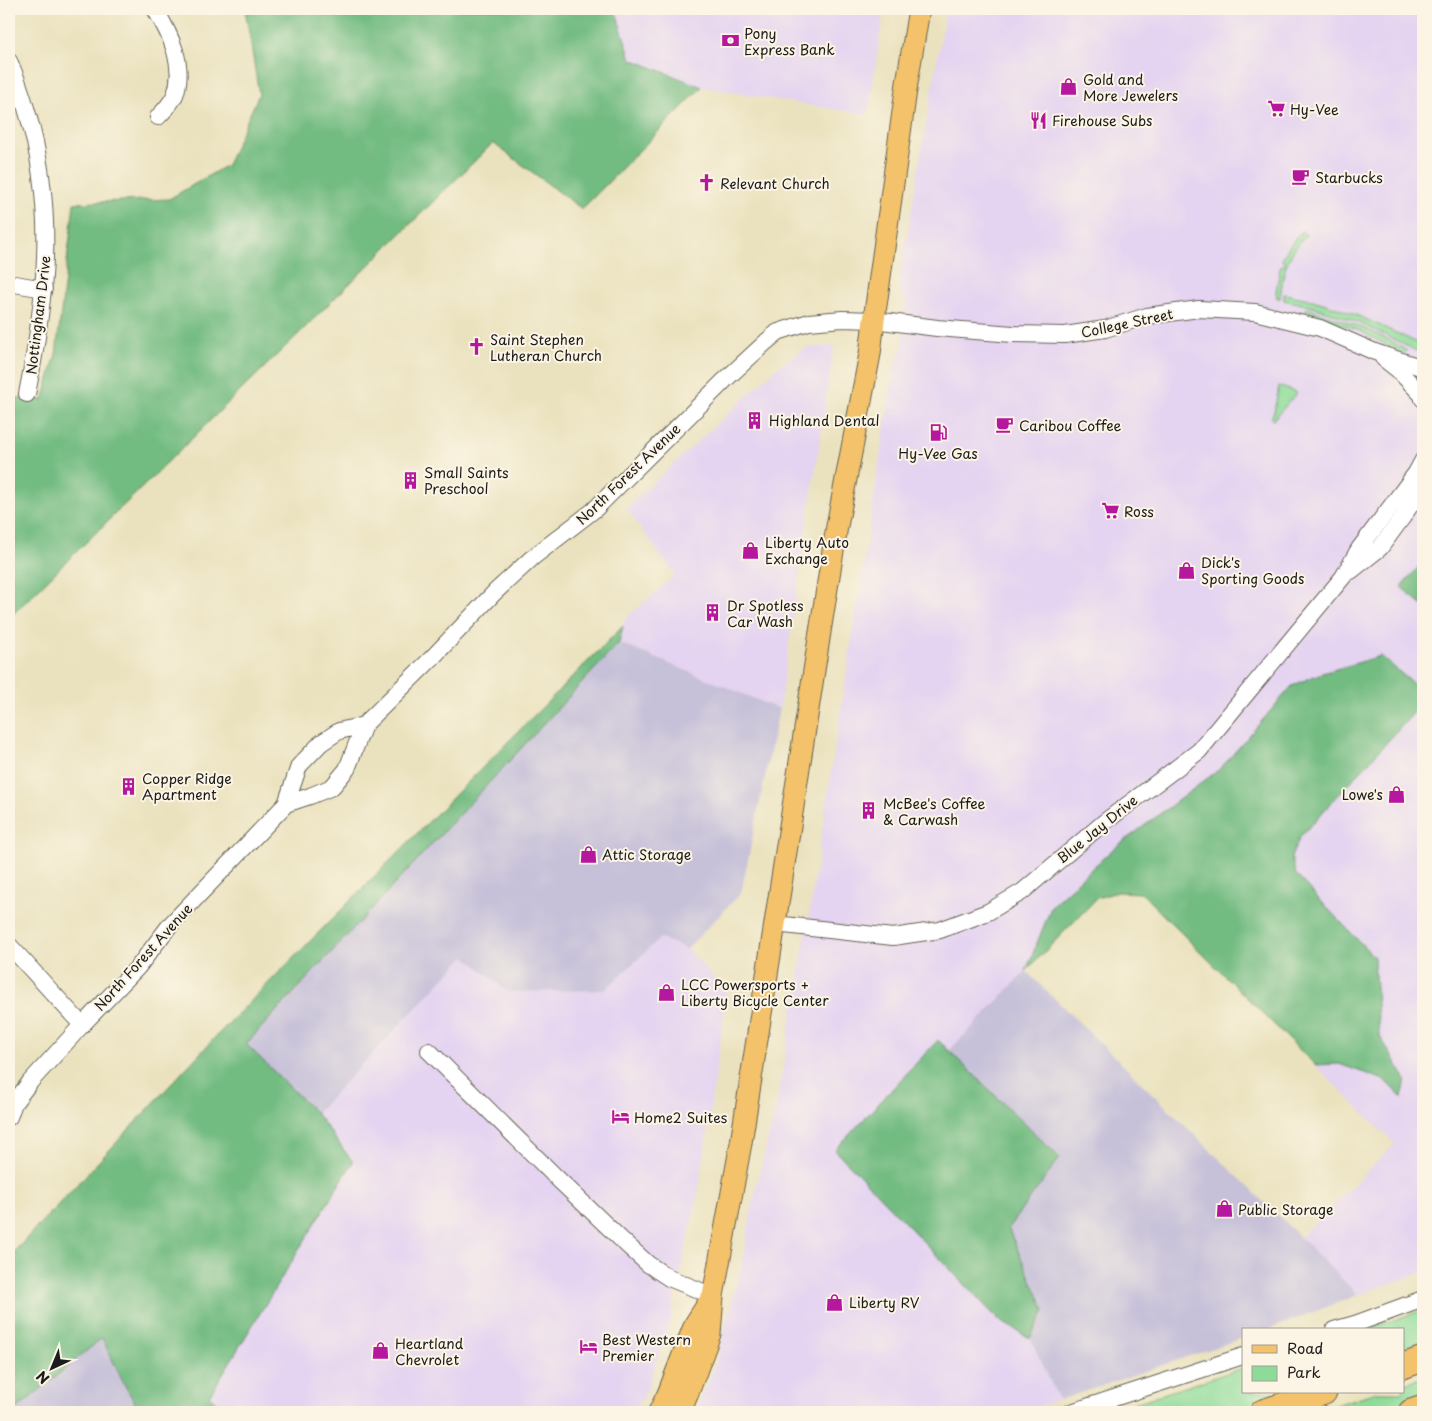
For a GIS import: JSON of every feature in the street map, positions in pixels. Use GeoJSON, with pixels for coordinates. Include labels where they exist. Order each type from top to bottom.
{"type":"FeatureCollection","features":[{"type":"Feature","properties":{"kind":"highway"},"geometry":{"type":"LineString","coordinates":[[1404,1366],[1423,1359]]}},
{"type":"Feature","properties":{"kind":"highway"},"geometry":{"type":"LineString","coordinates":[[1263,1412],[1318,1394]]}},
{"type":"Feature","properties":{"kind":"highway"},"geometry":{"type":"LineString","coordinates":[[1411,1412],[1423,1408]]}},
{"type":"Feature","properties":{"kind":"main road"},"geometry":{"type":"LineString","coordinates":[[680,1412],[710,1334],[713,1296],[741,1143],[837,526],[870,354],[919,9]]}},
{"type":"Feature","properties":{"kind":"main road"},"geometry":{"type":"LineString","coordinates":[[659,1412],[668,1394],[695,1324],[713,1296]]}},
{"type":"Feature","properties":{"kind":"street"},"geometry":{"type":"LineString","coordinates":[[155,9],[170,36],[178,64],[178,80],[174,96],[158,117]]}},
{"type":"Feature","properties":{"kind":"street","name":"Nottingham Drive"},"geometry":{"type":"LineString","coordinates":[[9,61],[33,131],[44,194],[46,225],[44,289],[38,343],[28,394]]}},
{"type":"Feature","properties":{"kind":"street"},"geometry":{"type":"LineString","coordinates":[[9,283],[44,289]]}},
{"type":"Feature","properties":{"kind":"street","name":"College Street"},"geometry":{"type":"LineString","coordinates":[[874,320],[980,332],[1065,335],[1104,329],[1147,316],[1199,310],[1255,312],[1320,328],[1375,352],[1423,368]]}},
{"type":"Feature","properties":{"kind":"street","name":"North Forest Avenue"},"geometry":{"type":"LineString","coordinates":[[286,804],[332,787],[348,769],[364,724],[432,658],[494,592],[532,558],[594,510],[725,380],[778,332],[808,322],[842,319],[874,320]]}},
{"type":"Feature","properties":{"kind":"street","name":"College Street"},"geometry":{"type":"LineString","coordinates":[[1375,352],[1398,370],[1422,395],[1423,399]]}},
{"type":"Feature","properties":{"kind":"street","name":"Blue Jay Drive"},"geometry":{"type":"LineString","coordinates":[[776,924],[893,937],[918,935],[940,930],[988,912],[1022,892],[1102,824],[1199,751],[1343,577],[1359,549],[1416,473],[1423,460]]}},
{"type":"Feature","properties":{"kind":"street","name":"Blue Jay Drive"},"geometry":{"type":"LineString","coordinates":[[1343,577],[1380,548],[1423,486]]}},
{"type":"Feature","properties":{"kind":"street","name":"North Forest Avenue"},"geometry":{"type":"LineString","coordinates":[[9,1117],[14,1103],[19,1096],[82,1025],[138,967],[170,925],[286,804],[299,766],[321,743],[339,731],[364,724]]}},
{"type":"Feature","properties":{"kind":"street"},"geometry":{"type":"LineString","coordinates":[[9,945],[82,1025]]}},
{"type":"Feature","properties":{"kind":"street"},"geometry":{"type":"LineString","coordinates":[[429,1051],[558,1179],[648,1264],[669,1278],[713,1296]]}},
{"type":"Feature","properties":{"kind":"street"},"geometry":{"type":"LineString","coordinates":[[1341,1328],[1423,1299]]}},
{"type":"Feature","properties":{"kind":"street"},"geometry":{"type":"LineString","coordinates":[[1072,1412],[1242,1356]]}},
{"type":"Feature","properties":{"kind":"shaded area"},"geometry":{"type":"Polygon","coordinates":[[[615,9],[884,9],[868,115],[702,87],[631,59],[615,9]]]}},
{"type":"Feature","properties":{"kind":"shaded area"},"geometry":{"type":"Polygon","coordinates":[[[946,9],[1423,9],[1423,692],[1381,656],[1292,686],[1221,768],[1112,850],[1052,905],[1026,971],[949,1051],[937,1041],[835,1150],[1000,1321],[1030,1338],[1059,1400],[1020,1412],[695,1412],[715,1365],[742,1264],[755,1191],[776,1107],[810,909],[894,367],[902,349],[905,299],[899,291],[900,276],[946,9]]]}},
{"type":"Feature","properties":{"kind":"shaded area"},"geometry":{"type":"Polygon","coordinates":[[[834,346],[779,709],[619,643],[624,620],[675,575],[626,508],[777,368],[805,348],[834,346]]]}},
{"type":"Feature","properties":{"kind":"shaded area"},"geometry":{"type":"Polygon","coordinates":[[[619,643],[779,709],[741,893],[687,949],[660,938],[605,990],[508,992],[465,956],[316,1113],[246,1044],[619,643]]]}},
{"type":"Feature","properties":{"kind":"shaded area"},"geometry":{"type":"Polygon","coordinates":[[[1423,703],[1423,1272],[1358,1295],[1300,1237],[1395,1144],[1315,1065],[1339,1064],[1384,1080],[1401,1097],[1406,1080],[1379,1035],[1374,957],[1296,875],[1291,857],[1300,837],[1423,703]]]}},
{"type":"Feature","properties":{"kind":"shaded area"},"geometry":{"type":"Polygon","coordinates":[[[660,938],[687,949],[727,992],[699,1189],[668,1330],[645,1394],[633,1412],[228,1412],[209,1396],[353,1163],[316,1113],[465,956],[508,992],[605,990],[660,938]]]}},
{"type":"Feature","properties":{"kind":"shaded area"},"geometry":{"type":"Polygon","coordinates":[[[1026,971],[1358,1295],[1272,1328],[1242,1328],[1242,1338],[1059,1400],[1030,1338],[1045,1311],[1008,1228],[1060,1158],[949,1051],[1026,971]]]}},
{"type":"Feature","properties":{"kind":"shaded area"},"geometry":{"type":"Polygon","coordinates":[[[102,1338],[140,1412],[13,1412],[102,1338]]]}},
{"type":"Feature","properties":{"kind":"green space"},"geometry":{"type":"Polygon","coordinates":[[[245,9],[615,9],[631,59],[702,87],[582,209],[493,143],[9,618],[9,397],[43,400],[56,354],[74,203],[169,199],[227,165],[259,94],[245,9]]]}},
{"type":"Feature","properties":{"kind":"green space"},"geometry":{"type":"Polygon","coordinates":[[[1302,231],[1306,235],[1290,257],[1283,279],[1280,298],[1277,298],[1276,291],[1280,268],[1285,263],[1282,261],[1293,241],[1302,231]]]}},
{"type":"Feature","properties":{"kind":"green space"},"geometry":{"type":"Polygon","coordinates":[[[1284,294],[1302,297],[1337,308],[1420,344],[1423,338],[1423,354],[1349,319],[1317,308],[1284,300],[1284,294]]]}},
{"type":"Feature","properties":{"kind":"green space"},"geometry":{"type":"Polygon","coordinates":[[[1306,309],[1372,332],[1407,351],[1405,353],[1400,352],[1360,331],[1308,313],[1305,311],[1306,309]]]}},
{"type":"Feature","properties":{"kind":"green space"},"geometry":{"type":"Polygon","coordinates":[[[1279,386],[1297,393],[1273,420],[1271,418],[1279,386]]]}},
{"type":"Feature","properties":{"kind":"green space"},"geometry":{"type":"Polygon","coordinates":[[[1423,562],[1423,606],[1401,587],[1423,562]]]}},
{"type":"Feature","properties":{"kind":"green space"},"geometry":{"type":"Polygon","coordinates":[[[623,626],[619,643],[246,1044],[316,1113],[353,1162],[209,1396],[228,1412],[140,1412],[102,1338],[13,1412],[9,1412],[9,1257],[222,1030],[623,626]]]}},
{"type":"Feature","properties":{"kind":"green space"},"geometry":{"type":"Polygon","coordinates":[[[1381,656],[1423,692],[1423,703],[1300,837],[1291,857],[1296,875],[1374,957],[1379,1035],[1406,1080],[1402,1098],[1384,1080],[1339,1064],[1315,1065],[1141,893],[1117,892],[1097,898],[1026,971],[1052,905],[1112,850],[1221,768],[1292,686],[1319,674],[1381,656]]]}},
{"type":"Feature","properties":{"kind":"green space"},"geometry":{"type":"Polygon","coordinates":[[[938,1040],[1060,1158],[1008,1228],[1045,1311],[1030,1338],[1000,1321],[835,1150],[938,1040]]]}},
{"type":"Feature","properties":{"kind":"green space"},"geometry":{"type":"Polygon","coordinates":[[[1423,1310],[1423,1349],[1404,1355],[1404,1328],[1369,1328],[1423,1310]]]}},
{"type":"Feature","properties":{"kind":"green space"},"geometry":{"type":"Polygon","coordinates":[[[1242,1368],[1242,1394],[1284,1394],[1229,1412],[1107,1412],[1242,1368]]]}},
{"type":"Feature","properties":{"kind":"green space"},"geometry":{"type":"Polygon","coordinates":[[[1423,1377],[1423,1397],[1376,1412],[1314,1412],[1370,1394],[1404,1394],[1404,1384],[1423,1377]]]}},
{"type":"Feature","properties":{"kind":"place","name":"Pony Express Bank"},"geometry":{"type":"Point","coordinates":[730,41]}},
{"type":"Feature","properties":{"kind":"place","name":"Gold and More Jewelers"},"geometry":{"type":"Point","coordinates":[1069,87]}},
{"type":"Feature","properties":{"kind":"place","name":"Hy-Vee"},"geometry":{"type":"Point","coordinates":[1276,109]}},
{"type":"Feature","properties":{"kind":"place","name":"Firehouse Subs"},"geometry":{"type":"Point","coordinates":[1038,120]}},
{"type":"Feature","properties":{"kind":"place","name":"Starbucks"},"geometry":{"type":"Point","coordinates":[1301,177]}},
{"type":"Feature","properties":{"kind":"place","name":"Relevant Church"},"geometry":{"type":"Point","coordinates":[706,183]}},
{"type":"Feature","properties":{"kind":"place","name":"Saint Stephen Lutheran Church"},"geometry":{"type":"Point","coordinates":[476,347]}},
{"type":"Feature","properties":{"kind":"place","name":"Highland Dental"},"geometry":{"type":"Point","coordinates":[755,420]}},
{"type":"Feature","properties":{"kind":"place","name":"Caribou Coffee"},"geometry":{"type":"Point","coordinates":[1005,425]}},
{"type":"Feature","properties":{"kind":"place","name":"Hy-Vee Gas"},"geometry":{"type":"Point","coordinates":[938,433]}},
{"type":"Feature","properties":{"kind":"place","name":"Small Saints Preschool"},"geometry":{"type":"Point","coordinates":[410,480]}},
{"type":"Feature","properties":{"kind":"place","name":"Ross"},"geometry":{"type":"Point","coordinates":[1110,511]}},
{"type":"Feature","properties":{"kind":"place","name":"Liberty Auto Exchange"},"geometry":{"type":"Point","coordinates":[751,550]}},
{"type":"Feature","properties":{"kind":"place","name":"Dick's Sporting Goods"},"geometry":{"type":"Point","coordinates":[1187,570]}},
{"type":"Feature","properties":{"kind":"place","name":"Dr Spotless Car Wash"},"geometry":{"type":"Point","coordinates":[713,613]}},
{"type":"Feature","properties":{"kind":"place","name":"Copper Ridge Apartment"},"geometry":{"type":"Point","coordinates":[128,786]}},
{"type":"Feature","properties":{"kind":"place","name":"Lowe's"},"geometry":{"type":"Point","coordinates":[1397,794]}},
{"type":"Feature","properties":{"kind":"place","name":"McBee's Coffee & Carwash"},"geometry":{"type":"Point","coordinates":[869,811]}},
{"type":"Feature","properties":{"kind":"place","name":"Attic Storage"},"geometry":{"type":"Point","coordinates":[588,854]}},
{"type":"Feature","properties":{"kind":"place","name":"LCC Powersports + Liberty Bicycle Center"},"geometry":{"type":"Point","coordinates":[667,992]}},
{"type":"Feature","properties":{"kind":"place","name":"Home2 Suites"},"geometry":{"type":"Point","coordinates":[620,1117]}},
{"type":"Feature","properties":{"kind":"place","name":"Public Storage"},"geometry":{"type":"Point","coordinates":[1224,1209]}},
{"type":"Feature","properties":{"kind":"place","name":"Liberty RV"},"geometry":{"type":"Point","coordinates":[835,1302]}},
{"type":"Feature","properties":{"kind":"place","name":"Best Western Premier"},"geometry":{"type":"Point","coordinates":[588,1347]}},
{"type":"Feature","properties":{"kind":"place","name":"Heartland Chevrolet"},"geometry":{"type":"Point","coordinates":[381,1351]}}]}
